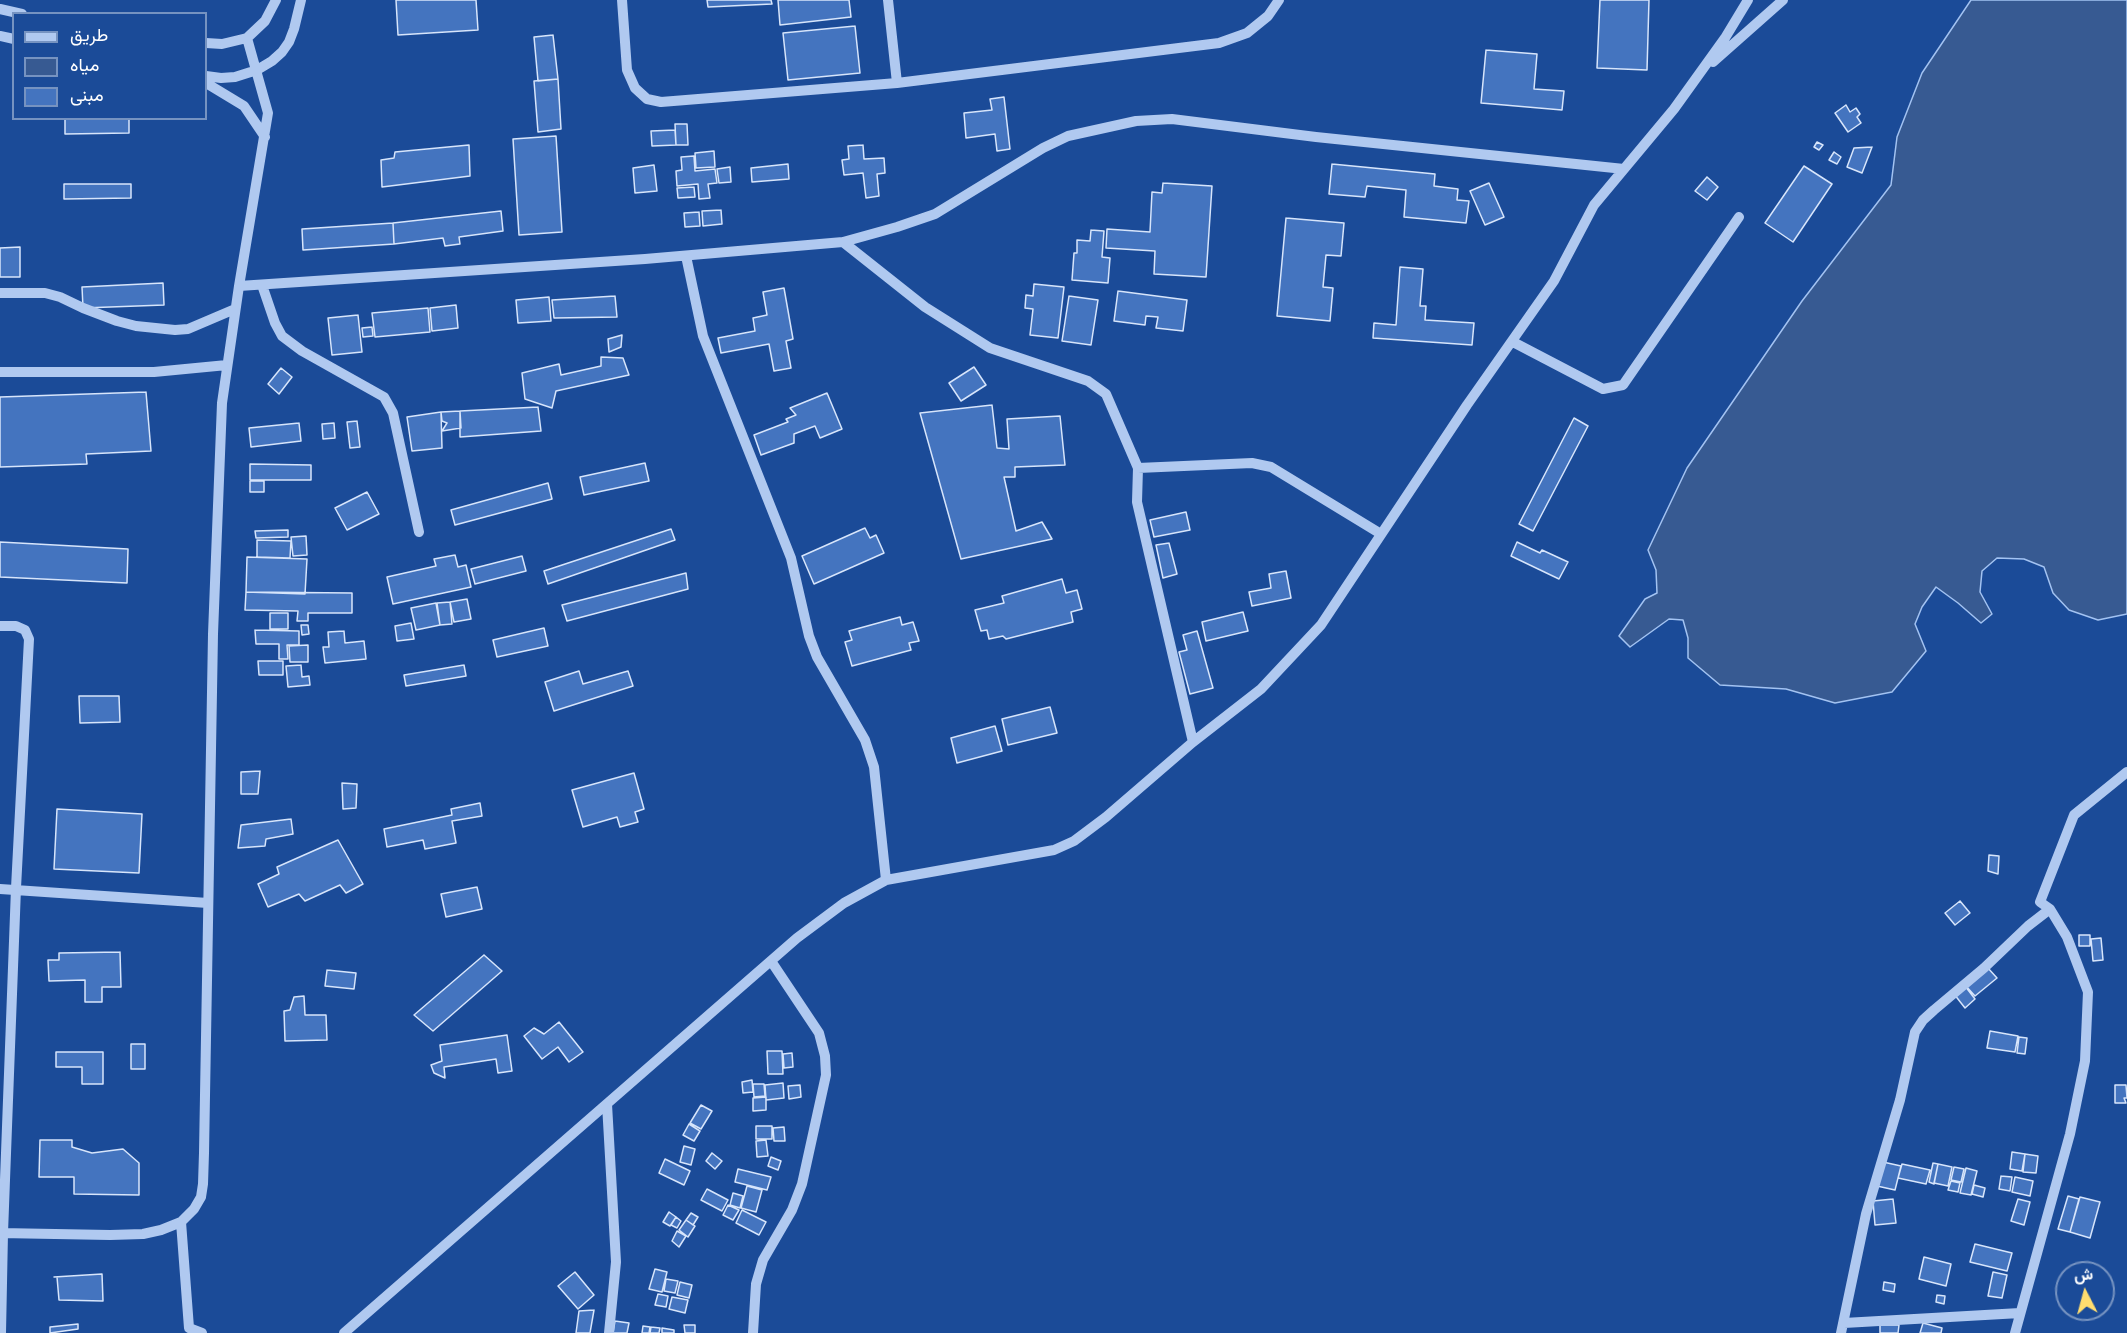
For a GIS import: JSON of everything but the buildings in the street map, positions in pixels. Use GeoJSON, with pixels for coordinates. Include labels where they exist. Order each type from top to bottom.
{"type":"FeatureCollection","features":[{"type":"Feature","properties":{"kind":"street"},"geometry":{"type":"LineString","coordinates":[[207,43],[222,44],[247,38],[266,21],[276,0]]}},
{"type":"Feature","properties":{"kind":"street"},"geometry":{"type":"LineString","coordinates":[[207,76],[235,77],[257,70],[282,52],[294,29],[301,0]]}},
{"type":"Feature","properties":{"kind":"street"},"geometry":{"type":"LineString","coordinates":[[622,0],[627,69],[635,88],[647,99],[661,102],[897,83],[1219,43],[1247,33],[1268,16],[1279,0]]}},
{"type":"Feature","properties":{"kind":"street"},"geometry":{"type":"LineString","coordinates":[[888,0],[897,83]]}},
{"type":"Feature","properties":{"kind":"street"},"geometry":{"type":"LineString","coordinates":[[344,1333],[771,961],[844,903],[886,880],[1054,850],[1074,841],[1261,689],[1321,625],[1467,405],[1554,280],[1594,205],[1674,109],[1725,38],[1748,0]]}},
{"type":"Feature","properties":{"kind":"street"},"geometry":{"type":"LineString","coordinates":[[1697,77],[1783,0]]}},
{"type":"Feature","properties":{"kind":"street"},"geometry":{"type":"LineString","coordinates":[[1,1233],[143,1234],[181,1222],[194,1209],[201,1197],[213,633],[222,404],[226,365],[268,113],[247,38]]}},
{"type":"Feature","properties":{"kind":"street"},"geometry":{"type":"LineString","coordinates":[[207,84],[244,106],[265,137]]}},
{"type":"Feature","properties":{"kind":"street"},"geometry":{"type":"LineString","coordinates":[[239,286],[686,256],[843,242],[935,214],[1042,148],[1068,136],[1136,121],[1172,119],[1316,137],[1624,169]]}},
{"type":"Feature","properties":{"kind":"street"},"geometry":{"type":"LineString","coordinates":[[1513,342],[1603,389],[1623,385],[1739,217]]}},
{"type":"Feature","properties":{"kind":"street"},"geometry":{"type":"LineString","coordinates":[[843,242],[925,307],[990,348],[1088,381],[1106,394],[1138,468],[1137,502],[1193,742]]}},
{"type":"Feature","properties":{"kind":"street"},"geometry":{"type":"LineString","coordinates":[[686,256],[703,336],[791,558],[817,657],[865,740],[874,767],[886,880]]}},
{"type":"Feature","properties":{"kind":"street"},"geometry":{"type":"LineString","coordinates":[[262,285],[282,336],[302,351],[384,397],[393,412],[419,532]]}},
{"type":"Feature","properties":{"kind":"street"},"geometry":{"type":"LineString","coordinates":[[0,293],[45,293],[117,321],[175,330],[188,329],[235,309]]}},
{"type":"Feature","properties":{"kind":"street"},"geometry":{"type":"LineString","coordinates":[[0,372],[154,372],[226,365]]}},
{"type":"Feature","properties":{"kind":"street"},"geometry":{"type":"LineString","coordinates":[[1138,468],[1252,463],[1271,467],[1381,534]]}},
{"type":"Feature","properties":{"kind":"street"},"geometry":{"type":"LineString","coordinates":[[0,626],[16,626],[25,630],[29,639],[1,1233],[1,1333]]}},
{"type":"Feature","properties":{"kind":"street"},"geometry":{"type":"LineString","coordinates":[[2014,1333],[2070,1134],[2086,1050],[2088,992],[2067,937],[2050,909],[2040,902],[2074,815],[2127,772]]}},
{"type":"Feature","properties":{"kind":"street"},"geometry":{"type":"LineString","coordinates":[[0,889],[16,888],[208,903]]}},
{"type":"Feature","properties":{"kind":"street"},"geometry":{"type":"LineString","coordinates":[[2020,1313],[1842,1328],[1866,1214],[1900,1100],[1915,1032],[1923,1020],[2050,909]]}},
{"type":"Feature","properties":{"kind":"street"},"geometry":{"type":"LineString","coordinates":[[753,1333],[756,1284],[763,1260],[792,1210],[802,1184],[826,1075],[825,1056],[819,1033],[771,961]]}},
{"type":"Feature","properties":{"kind":"street"},"geometry":{"type":"LineString","coordinates":[[607,1104],[616,1262],[609,1333]]}},
{"type":"Feature","properties":{"kind":"street"},"geometry":{"type":"LineString","coordinates":[[181,1222],[189,1330],[202,1333]]}},
{"type":"Feature","properties":{"kind":"water"},"geometry":{"type":"Polygon","coordinates":[[[1971,0],[2127,0],[2127,614],[2098,620],[2069,610],[2053,593],[2044,567],[2024,559],[1997,558],[1982,571],[1980,592],[1992,614],[1981,623],[1936,587],[1922,607],[1915,624],[1926,651],[1892,692],[1835,703],[1786,689],[1720,685],[1688,658],[1688,638],[1683,620],[1669,619],[1630,647],[1619,636],[1645,599],[1657,593],[1656,570],[1648,550],[1687,468],[1802,301],[1891,185],[1897,137],[1922,73],[1971,0]]]}}]}
